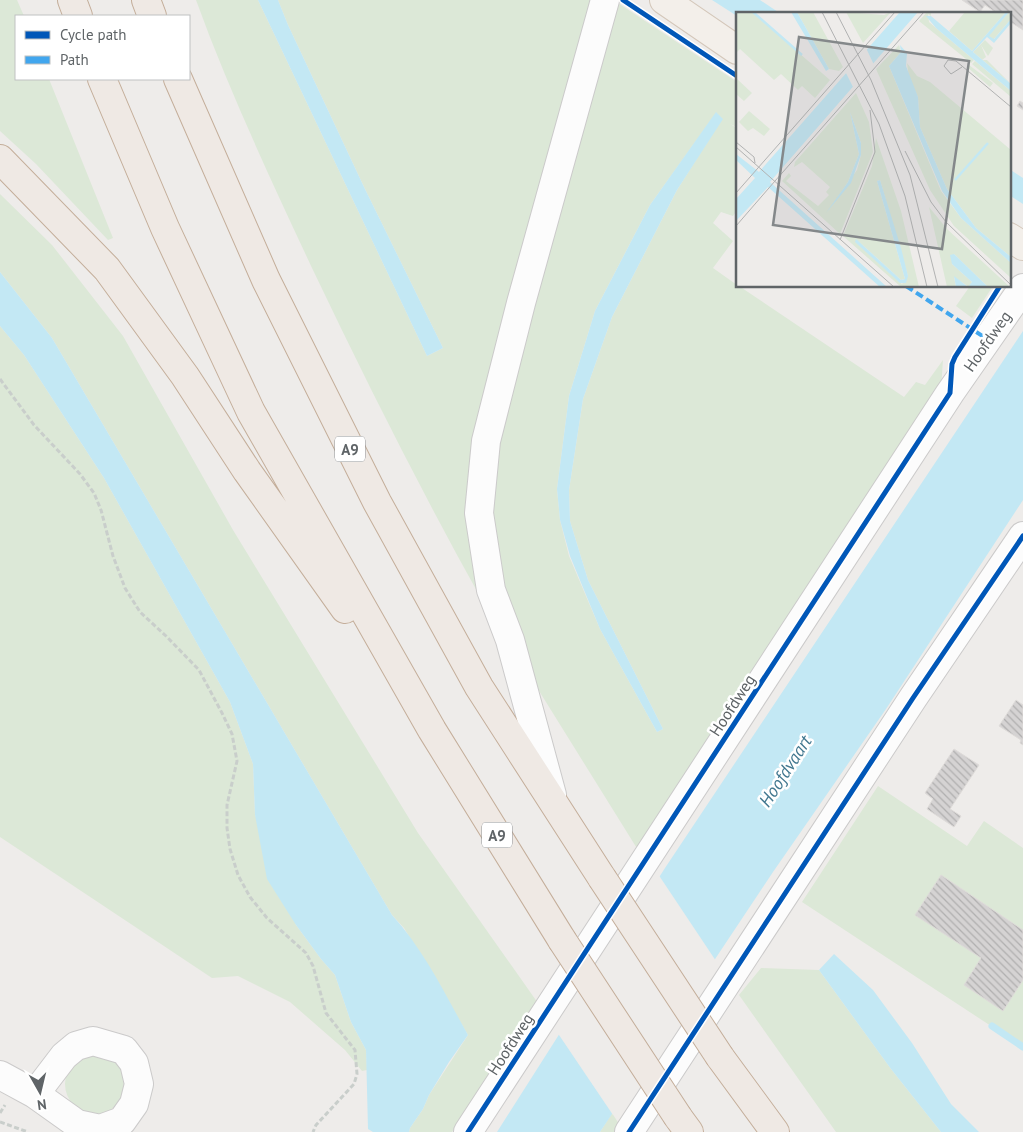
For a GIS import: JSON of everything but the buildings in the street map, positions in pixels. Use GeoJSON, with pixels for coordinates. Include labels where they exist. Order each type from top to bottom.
{"type":"FeatureCollection","features":[{"type":"Feature","properties":{"kind":"highway"},"geometry":{"type":"LineString","coordinates":[[72,0],[78,15]]}},
{"type":"Feature","properties":{"kind":"highway"},"geometry":{"type":"LineString","coordinates":[[146,0],[152,15]]}},
{"type":"Feature","properties":{"kind":"highway","name":"A9"},"geometry":{"type":"LineString","coordinates":[[102,80],[165,228],[251,412],[432,730],[562,940],[684,1124]]}},
{"type":"Feature","properties":{"kind":"highway","name":"A9"},"geometry":{"type":"LineString","coordinates":[[178,80],[266,280],[377,502],[479,687],[720,1057],[775,1132]]}},
{"type":"Feature","properties":{"kind":"highway","name":"A9"},"geometry":{"type":"LineString","coordinates":[[0,160],[107,269],[185,376],[247,471],[432,730]]}},
{"type":"Feature","properties":{"kind":"main road"},"geometry":{"type":"LineString","coordinates":[[664,0],[736,49]]}},
{"type":"Feature","properties":{"kind":"main road"},"geometry":{"type":"LineString","coordinates":[[1010,238],[1023,246]]}},
{"type":"Feature","properties":{"kind":"street"},"geometry":{"type":"LineString","coordinates":[[554,804],[510,640],[491,590],[479,513],[488,431],[521,303],[605,0]]}},
{"type":"Feature","properties":{"kind":"street","name":"Hoofdweg"},"geometry":{"type":"LineString","coordinates":[[468,1132],[950,393],[1023,288]]}},
{"type":"Feature","properties":{"kind":"street"},"geometry":{"type":"LineString","coordinates":[[629,1132],[913,698],[1023,536]]}},
{"type":"Feature","properties":{"kind":"street"},"geometry":{"type":"LineString","coordinates":[[0,1075],[35,1094]]}},
{"type":"Feature","properties":{"kind":"path"},"geometry":{"type":"LineString","coordinates":[[0,379],[34,425],[80,474],[94,493],[125,588],[140,612],[199,670],[232,734],[237,761],[227,806],[227,828],[230,849],[238,875],[250,897],[267,918],[306,953],[313,966],[326,1013],[355,1050],[357,1074],[354,1084],[316,1125],[313,1132]]}},
{"type":"Feature","properties":{"kind":"path"},"geometry":{"type":"LineString","coordinates":[[0,1122],[28,1132]]}},
{"type":"Feature","properties":{"kind":"green space"},"geometry":{"type":"Polygon","coordinates":[[[0,0],[17,0],[24,15],[15,15],[15,80],[49,80],[113,238],[108,240],[36,164],[0,131],[0,0]]]}},
{"type":"Feature","properties":{"kind":"green space"},"geometry":{"type":"Polygon","coordinates":[[[196,0],[258,0],[427,356],[443,348],[364,187],[278,0],[599,0],[510,319],[483,602],[438,520],[312,268],[236,102],[196,0]]]}},
{"type":"Feature","properties":{"kind":"green space"},"geometry":{"type":"Polygon","coordinates":[[[615,1],[736,81],[736,127],[730,124],[736,127],[736,212],[733,216],[721,212],[713,223],[733,241],[713,268],[736,284],[736,288],[742,288],[904,397],[916,382],[925,385],[943,360],[941,389],[638,850],[536,686],[499,596],[489,516],[491,455],[615,1]],[[716,113],[650,205],[595,311],[569,396],[557,489],[560,520],[569,556],[600,629],[657,732],[663,729],[588,580],[570,521],[569,490],[583,399],[612,317],[677,190],[722,119],[716,113]]]}},
{"type":"Feature","properties":{"kind":"green space"},"geometry":{"type":"Polygon","coordinates":[[[0,194],[52,245],[123,336],[233,530],[418,833],[540,1006],[452,1132],[409,1132],[429,1095],[468,1035],[404,928],[392,915],[52,338],[0,272],[0,194]]]}},
{"type":"Feature","properties":{"kind":"green space"},"geometry":{"type":"Polygon","coordinates":[[[969,288],[992,288],[972,318],[956,306],[969,288]]]}},
{"type":"Feature","properties":{"kind":"green space"},"geometry":{"type":"Polygon","coordinates":[[[0,326],[24,355],[104,478],[230,702],[253,764],[255,815],[296,925],[335,975],[351,1022],[366,1050],[367,1070],[362,1071],[345,1050],[290,1002],[238,976],[212,978],[0,837],[0,326]]]}},
{"type":"Feature","properties":{"kind":"green space"},"geometry":{"type":"Polygon","coordinates":[[[878,786],[967,846],[984,821],[1023,848],[1023,1047],[802,902],[878,786]]]}},
{"type":"Feature","properties":{"kind":"green space"},"geometry":{"type":"Polygon","coordinates":[[[761,968],[819,970],[891,1069],[941,1132],[836,1132],[739,995],[761,968]]]}},
{"type":"Feature","properties":{"kind":"green space"},"geometry":{"type":"Polygon","coordinates":[[[89,1054],[101,1054],[112,1059],[120,1067],[125,1078],[123,1096],[112,1109],[101,1114],[89,1114],[78,1109],[70,1101],[65,1090],[65,1078],[70,1067],[78,1059],[89,1054]]]}},
{"type":"Feature","properties":{"kind":"green space"},"geometry":{"type":"Polygon","coordinates":[[[612,1113],[621,1127],[618,1132],[600,1132],[612,1113]]]}},
{"type":"Feature","properties":{"kind":"water"},"geometry":{"type":"Polygon","coordinates":[[[258,0],[278,0],[364,187],[443,348],[427,356],[258,0]]]}},
{"type":"Feature","properties":{"kind":"water"},"geometry":{"type":"Polygon","coordinates":[[[712,0],[760,0],[778,12],[736,12],[736,15],[712,0]]]}},
{"type":"Feature","properties":{"kind":"water"},"geometry":{"type":"Polygon","coordinates":[[[716,112],[723,119],[677,190],[612,317],[583,399],[569,490],[570,521],[588,580],[663,729],[657,732],[600,629],[570,556],[560,520],[557,489],[569,396],[595,311],[650,205],[716,112]]]}},
{"type":"Feature","properties":{"kind":"water"},"geometry":{"type":"Polygon","coordinates":[[[1010,170],[1023,178],[1023,204],[1010,196],[1010,170]]]}},
{"type":"Feature","properties":{"kind":"water"},"geometry":{"type":"Polygon","coordinates":[[[0,272],[52,338],[392,915],[424,958],[468,1035],[449,1062],[409,1132],[373,1132],[368,1129],[366,1050],[351,1022],[335,975],[296,925],[267,879],[255,815],[253,764],[230,702],[104,478],[24,355],[0,326],[0,272]]]}},
{"type":"Feature","properties":{"kind":"water","name":"Hoofdvaart"},"geometry":{"type":"Polygon","coordinates":[[[1023,331],[1023,500],[886,709],[773,872],[600,1132],[497,1132],[665,868],[1023,331]]]}},
{"type":"Feature","properties":{"kind":"water"},"geometry":{"type":"Polygon","coordinates":[[[834,954],[873,990],[912,1043],[951,1104],[979,1132],[941,1132],[891,1069],[819,970],[834,954]]]}},
{"type":"Feature","properties":{"kind":"pier"},"geometry":{"type":"Polygon","coordinates":[[[658,874],[716,961],[613,1115],[557,1032],[658,874]]]}},
{"type":"Feature","properties":{"kind":"waterway"},"geometry":{"type":"LineString","coordinates":[[992,1026],[1023,1047]]}},
{"type":"Feature","properties":{"kind":"marked path"},"geometry":{"type":"LineString","coordinates":[[909,288],[987,339]]}},
{"type":"Feature","properties":{"kind":"cycle path"},"geometry":{"type":"LineString","coordinates":[[623,0],[736,75]]}},
{"type":"Feature","properties":{"kind":"cycle path"},"geometry":{"type":"LineString","coordinates":[[468,1132],[950,393],[952,364],[955,357],[999,288]]}},
{"type":"Feature","properties":{"kind":"cycle path"},"geometry":{"type":"LineString","coordinates":[[629,1132],[913,698],[1023,536]]}}]}
